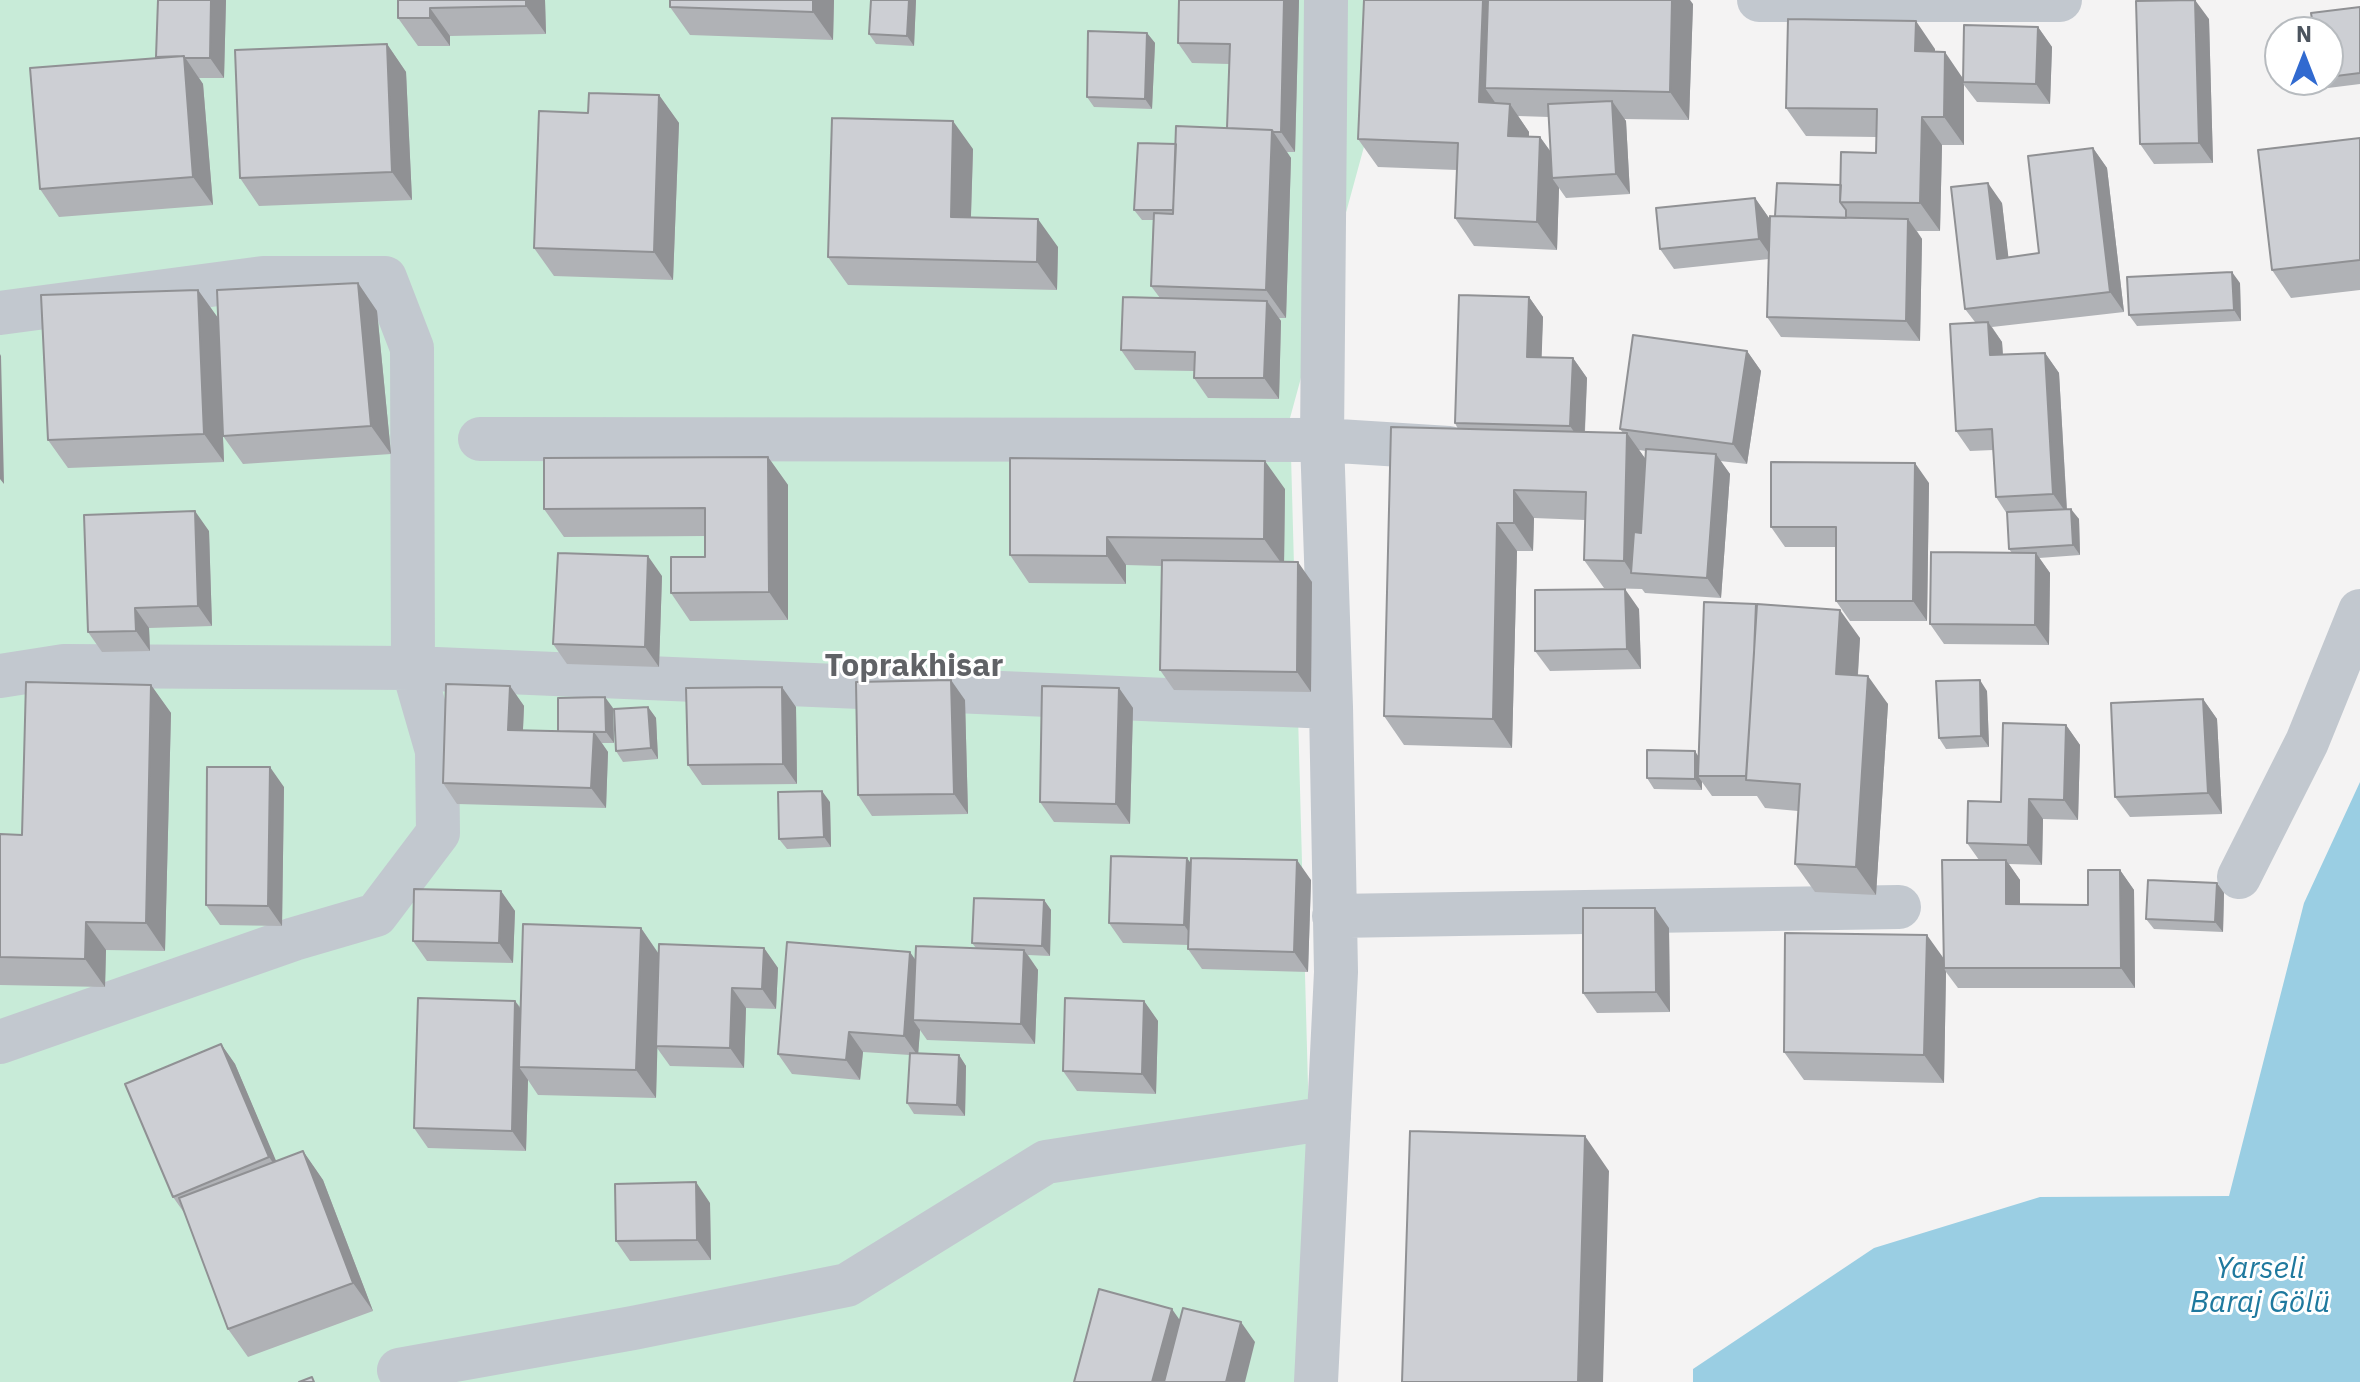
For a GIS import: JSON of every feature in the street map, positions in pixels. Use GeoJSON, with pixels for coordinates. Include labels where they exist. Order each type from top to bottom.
{"type":"FeatureCollection","features":[{"type":"Feature","properties":{"kind":"street"},"geometry":{"type":"LineString","coordinates":[[1316,1382],[1336,972],[1322,440],[1326,0]]}},
{"type":"Feature","properties":{"kind":"street"},"geometry":{"type":"LineString","coordinates":[[1759,0],[2054,1]]}},
{"type":"Feature","properties":{"kind":"street"},"geometry":{"type":"LineString","coordinates":[[0,313],[263,278],[385,278],[412,348],[413,668],[437,751],[438,833],[376,915],[294,939],[0,1042]]}},
{"type":"Feature","properties":{"kind":"street"},"geometry":{"type":"LineString","coordinates":[[480,439],[1322,440],[1495,451]]}},
{"type":"Feature","properties":{"kind":"street"},"geometry":{"type":"LineString","coordinates":[[2239,877],[2307,742],[2360,611]]}},
{"type":"Feature","properties":{"kind":"street"},"geometry":{"type":"LineString","coordinates":[[0,676],[64,666],[413,668],[1331,707]]}},
{"type":"Feature","properties":{"kind":"street"},"geometry":{"type":"LineString","coordinates":[[1334,916],[1899,907]]}},
{"type":"Feature","properties":{"kind":"street"},"geometry":{"type":"LineString","coordinates":[[399,1370],[847,1285],[1046,1162],[1329,1118]]}},
{"type":"Feature","properties":{"kind":"green space"},"geometry":{"type":"Polygon","coordinates":[[[0,0],[1404,0],[1290,418],[1316,1382],[0,1382],[0,0]]]}},
{"type":"Feature","properties":{"kind":"water","name":"Yarseli Baraj Gölü"},"geometry":{"type":"Polygon","coordinates":[[[2360,782],[2360,1382],[1693,1382],[1693,1369],[1874,1248],[2040,1197],[2229,1196],[2304,903],[2360,782]]]}},
{"type":"Feature","properties":{"kind":"building"},"geometry":{"type":"Polygon","coordinates":[[[158,0],[211,0],[210,58],[156,57],[158,0]]]}},
{"type":"Feature","properties":{"kind":"building"},"geometry":{"type":"Polygon","coordinates":[[[398,0],[526,0],[526,6],[430,8],[430,18],[398,18],[398,0]]]}},
{"type":"Feature","properties":{"kind":"building"},"geometry":{"type":"Polygon","coordinates":[[[670,0],[813,0],[813,12],[670,7],[670,0]]]}},
{"type":"Feature","properties":{"kind":"building"},"geometry":{"type":"Polygon","coordinates":[[[871,0],[909,0],[907,36],[869,34],[871,0]]]}},
{"type":"Feature","properties":{"kind":"building"},"geometry":{"type":"Polygon","coordinates":[[[1179,0],[1284,0],[1281,132],[1227,128],[1230,44],[1178,43],[1179,0]]]}},
{"type":"Feature","properties":{"kind":"building"},"geometry":{"type":"Polygon","coordinates":[[[1364,0],[1483,0],[1479,102],[1510,104],[1508,136],[1540,137],[1537,222],[1455,218],[1458,143],[1358,139],[1364,0]]]}},
{"type":"Feature","properties":{"kind":"building"},"geometry":{"type":"Polygon","coordinates":[[[1488,0],[1672,0],[1670,92],[1485,88],[1488,0]]]}},
{"type":"Feature","properties":{"kind":"building"},"geometry":{"type":"Polygon","coordinates":[[[2195,0],[2199,143],[2140,144],[2136,1],[2195,0]]]}},
{"type":"Feature","properties":{"kind":"building"},"geometry":{"type":"Polygon","coordinates":[[[2360,7],[2360,73],[2344,75],[2344,16],[2311,16],[2311,13],[2360,7]]]}},
{"type":"Feature","properties":{"kind":"building"},"geometry":{"type":"Polygon","coordinates":[[[1788,19],[1916,21],[1915,51],[1945,52],[1944,117],[1922,117],[1920,203],[1840,202],[1841,152],[1876,153],[1877,109],[1786,108],[1788,19]]]}},
{"type":"Feature","properties":{"kind":"building"},"geometry":{"type":"Polygon","coordinates":[[[1964,25],[2038,27],[2036,84],[1963,82],[1964,25]]]}},
{"type":"Feature","properties":{"kind":"building"},"geometry":{"type":"Polygon","coordinates":[[[1088,31],[1147,33],[1145,99],[1087,97],[1088,31]]]}},
{"type":"Feature","properties":{"kind":"building"},"geometry":{"type":"Polygon","coordinates":[[[387,44],[392,172],[240,178],[235,50],[387,44]]]}},
{"type":"Feature","properties":{"kind":"building"},"geometry":{"type":"Polygon","coordinates":[[[184,56],[193,177],[40,189],[30,68],[184,56]]]}},
{"type":"Feature","properties":{"kind":"building"},"geometry":{"type":"Polygon","coordinates":[[[589,93],[659,95],[654,252],[534,248],[539,111],[588,113],[589,93]]]}},
{"type":"Feature","properties":{"kind":"building"},"geometry":{"type":"Polygon","coordinates":[[[1612,101],[1616,174],[1552,178],[1548,104],[1612,101]]]}},
{"type":"Feature","properties":{"kind":"building"},"geometry":{"type":"Polygon","coordinates":[[[832,118],[953,121],[951,217],[1038,219],[1037,262],[828,257],[832,118]]]}},
{"type":"Feature","properties":{"kind":"building"},"geometry":{"type":"Polygon","coordinates":[[[1176,126],[1272,130],[1266,290],[1151,286],[1154,213],[1173,214],[1176,126]]]}},
{"type":"Feature","properties":{"kind":"building"},"geometry":{"type":"Polygon","coordinates":[[[2360,138],[2360,260],[2272,270],[2258,150],[2360,138]]]}},
{"type":"Feature","properties":{"kind":"building"},"geometry":{"type":"Polygon","coordinates":[[[1138,143],[1176,144],[1173,210],[1134,210],[1138,143]]]}},
{"type":"Feature","properties":{"kind":"building"},"geometry":{"type":"Polygon","coordinates":[[[2093,148],[2110,292],[1965,309],[1951,187],[1988,183],[1997,259],[2039,253],[2028,156],[2093,148]]]}},
{"type":"Feature","properties":{"kind":"building"},"geometry":{"type":"Polygon","coordinates":[[[1777,183],[1841,185],[1840,202],[1846,210],[1846,218],[1775,216],[1777,183]]]}},
{"type":"Feature","properties":{"kind":"building"},"geometry":{"type":"Polygon","coordinates":[[[1755,198],[1759,239],[1660,249],[1656,208],[1755,198]]]}},
{"type":"Feature","properties":{"kind":"building"},"geometry":{"type":"Polygon","coordinates":[[[1770,216],[1908,219],[1906,321],[1767,317],[1770,216]]]}},
{"type":"Feature","properties":{"kind":"building"},"geometry":{"type":"Polygon","coordinates":[[[2232,272],[2234,310],[2129,315],[2127,277],[2232,272]]]}},
{"type":"Feature","properties":{"kind":"building"},"geometry":{"type":"Polygon","coordinates":[[[358,283],[371,426],[223,436],[217,290],[358,283]]]}},
{"type":"Feature","properties":{"kind":"building"},"geometry":{"type":"Polygon","coordinates":[[[198,290],[204,434],[48,440],[41,295],[198,290]]]}},
{"type":"Feature","properties":{"kind":"building"},"geometry":{"type":"Polygon","coordinates":[[[1459,295],[1529,297],[1527,357],[1573,358],[1570,426],[1455,423],[1459,295]]]}},
{"type":"Feature","properties":{"kind":"building"},"geometry":{"type":"Polygon","coordinates":[[[1123,297],[1267,301],[1264,378],[1194,378],[1195,352],[1121,350],[1123,297]]]}},
{"type":"Feature","properties":{"kind":"building"},"geometry":{"type":"Polygon","coordinates":[[[1988,322],[1990,355],[2045,353],[2053,494],[1996,497],[1992,429],[1956,431],[1950,324],[1988,322]]]}},
{"type":"Feature","properties":{"kind":"building"},"geometry":{"type":"Polygon","coordinates":[[[1633,335],[1747,351],[1733,444],[1620,429],[1633,335]]]}},
{"type":"Feature","properties":{"kind":"building"},"geometry":{"type":"Polygon","coordinates":[[[1391,427],[1627,433],[1624,561],[1584,560],[1586,492],[1514,490],[1514,523],[1497,523],[1493,719],[1384,716],[1391,427]]]}},
{"type":"Feature","properties":{"kind":"building"},"geometry":{"type":"Polygon","coordinates":[[[1646,449],[1716,454],[1707,578],[1631,573],[1634,532],[1641,533],[1646,449]]]}},
{"type":"Feature","properties":{"kind":"building"},"geometry":{"type":"Polygon","coordinates":[[[768,457],[769,592],[671,593],[671,557],[705,557],[705,508],[544,509],[544,458],[768,457]]]}},
{"type":"Feature","properties":{"kind":"building"},"geometry":{"type":"Polygon","coordinates":[[[1010,458],[1265,461],[1264,539],[1107,537],[1107,556],[1010,555],[1010,458]]]}},
{"type":"Feature","properties":{"kind":"building"},"geometry":{"type":"Polygon","coordinates":[[[1771,462],[1915,463],[1913,601],[1836,601],[1836,527],[1771,527],[1771,462]]]}},
{"type":"Feature","properties":{"kind":"building"},"geometry":{"type":"Polygon","coordinates":[[[2071,509],[2073,545],[2009,549],[2007,512],[2071,509]]]}},
{"type":"Feature","properties":{"kind":"building"},"geometry":{"type":"Polygon","coordinates":[[[195,511],[198,606],[135,608],[136,631],[88,632],[84,515],[195,511]]]}},
{"type":"Feature","properties":{"kind":"building"},"geometry":{"type":"Polygon","coordinates":[[[1931,552],[2036,553],[2035,625],[1930,624],[1931,552]]]}},
{"type":"Feature","properties":{"kind":"building"},"geometry":{"type":"Polygon","coordinates":[[[558,553],[648,556],[645,647],[553,644],[558,553]]]}},
{"type":"Feature","properties":{"kind":"building"},"geometry":{"type":"Polygon","coordinates":[[[1162,560],[1298,562],[1297,672],[1160,670],[1162,560]]]}},
{"type":"Feature","properties":{"kind":"building"},"geometry":{"type":"Polygon","coordinates":[[[1625,589],[1627,649],[1535,651],[1535,590],[1625,589]]]}},
{"type":"Feature","properties":{"kind":"building"},"geometry":{"type":"Polygon","coordinates":[[[1704,602],[1756,604],[1746,776],[1698,776],[1704,602]]]}},
{"type":"Feature","properties":{"kind":"building"},"geometry":{"type":"Polygon","coordinates":[[[1757,604],[1840,610],[1836,674],[1868,676],[1856,867],[1795,864],[1800,784],[1746,780],[1757,604]]]}},
{"type":"Feature","properties":{"kind":"building"},"geometry":{"type":"Polygon","coordinates":[[[951,680],[954,794],[858,795],[856,682],[951,680]]]}},
{"type":"Feature","properties":{"kind":"building"},"geometry":{"type":"Polygon","coordinates":[[[1980,680],[1981,736],[1939,738],[1936,681],[1980,680]]]}},
{"type":"Feature","properties":{"kind":"building"},"geometry":{"type":"Polygon","coordinates":[[[26,682],[151,685],[146,923],[86,922],[85,959],[0,957],[0,834],[22,835],[26,682]]]}},
{"type":"Feature","properties":{"kind":"building"},"geometry":{"type":"Polygon","coordinates":[[[446,684],[510,686],[508,730],[594,732],[591,788],[443,783],[446,684]]]}},
{"type":"Feature","properties":{"kind":"building"},"geometry":{"type":"Polygon","coordinates":[[[1042,686],[1119,688],[1116,804],[1040,802],[1042,686]]]}},
{"type":"Feature","properties":{"kind":"building"},"geometry":{"type":"Polygon","coordinates":[[[782,687],[783,764],[688,765],[686,688],[782,687]]]}},
{"type":"Feature","properties":{"kind":"building"},"geometry":{"type":"Polygon","coordinates":[[[605,697],[606,732],[558,731],[558,698],[605,697]]]}},
{"type":"Feature","properties":{"kind":"building"},"geometry":{"type":"Polygon","coordinates":[[[2203,699],[2208,793],[2115,797],[2111,703],[2203,699]]]}},
{"type":"Feature","properties":{"kind":"building"},"geometry":{"type":"Polygon","coordinates":[[[648,707],[651,748],[616,751],[614,709],[648,707]]]}},
{"type":"Feature","properties":{"kind":"building"},"geometry":{"type":"Polygon","coordinates":[[[2003,723],[2066,725],[2064,800],[2029,799],[2028,845],[1967,843],[1968,801],[2001,802],[2003,723]]]}},
{"type":"Feature","properties":{"kind":"building"},"geometry":{"type":"Polygon","coordinates":[[[1647,750],[1695,751],[1695,779],[1647,778],[1647,750]]]}},
{"type":"Feature","properties":{"kind":"building"},"geometry":{"type":"Polygon","coordinates":[[[207,767],[270,767],[268,906],[206,905],[207,767]]]}},
{"type":"Feature","properties":{"kind":"building"},"geometry":{"type":"Polygon","coordinates":[[[822,791],[824,837],[779,839],[778,792],[822,791]]]}},
{"type":"Feature","properties":{"kind":"building"},"geometry":{"type":"Polygon","coordinates":[[[1111,856],[1187,858],[1184,925],[1109,923],[1111,856]]]}},
{"type":"Feature","properties":{"kind":"building"},"geometry":{"type":"Polygon","coordinates":[[[1191,858],[1297,860],[1294,952],[1188,949],[1191,858]]]}},
{"type":"Feature","properties":{"kind":"building"},"geometry":{"type":"Polygon","coordinates":[[[1942,860],[2006,860],[2006,904],[2088,905],[2088,870],[2120,870],[2121,968],[1944,968],[1942,860]]]}},
{"type":"Feature","properties":{"kind":"building"},"geometry":{"type":"Polygon","coordinates":[[[2148,880],[2217,883],[2215,922],[2146,919],[2148,880]]]}},
{"type":"Feature","properties":{"kind":"building"},"geometry":{"type":"Polygon","coordinates":[[[414,889],[501,891],[499,943],[413,941],[414,889]]]}},
{"type":"Feature","properties":{"kind":"building"},"geometry":{"type":"Polygon","coordinates":[[[974,898],[1044,900],[1042,946],[972,943],[974,898]]]}},
{"type":"Feature","properties":{"kind":"building"},"geometry":{"type":"Polygon","coordinates":[[[1583,908],[1655,908],[1656,992],[1583,993],[1583,908]]]}},
{"type":"Feature","properties":{"kind":"building"},"geometry":{"type":"Polygon","coordinates":[[[523,924],[641,928],[636,1070],[519,1067],[523,924]]]}},
{"type":"Feature","properties":{"kind":"building"},"geometry":{"type":"Polygon","coordinates":[[[1785,933],[1927,935],[1924,1055],[1784,1052],[1785,933]]]}},
{"type":"Feature","properties":{"kind":"building"},"geometry":{"type":"Polygon","coordinates":[[[787,942],[910,952],[904,1036],[849,1032],[846,1060],[778,1054],[787,942]]]}},
{"type":"Feature","properties":{"kind":"building"},"geometry":{"type":"Polygon","coordinates":[[[659,944],[764,948],[762,989],[732,988],[730,1048],[656,1046],[659,944]]]}},
{"type":"Feature","properties":{"kind":"building"},"geometry":{"type":"Polygon","coordinates":[[[916,946],[1024,950],[1021,1024],[913,1020],[916,946]]]}},
{"type":"Feature","properties":{"kind":"building"},"geometry":{"type":"Polygon","coordinates":[[[418,998],[515,1001],[512,1131],[414,1128],[418,998]]]}},
{"type":"Feature","properties":{"kind":"building"},"geometry":{"type":"Polygon","coordinates":[[[1065,998],[1144,1001],[1142,1074],[1063,1071],[1065,998]]]}},
{"type":"Feature","properties":{"kind":"building"},"geometry":{"type":"Polygon","coordinates":[[[221,1044],[269,1157],[173,1197],[125,1084],[221,1044]]]}},
{"type":"Feature","properties":{"kind":"building"},"geometry":{"type":"Polygon","coordinates":[[[910,1053],[959,1055],[957,1105],[907,1103],[910,1053]]]}},
{"type":"Feature","properties":{"kind":"building"},"geometry":{"type":"Polygon","coordinates":[[[1410,1131],[1585,1136],[1578,1382],[1402,1382],[1410,1131]]]}},
{"type":"Feature","properties":{"kind":"building"},"geometry":{"type":"Polygon","coordinates":[[[303,1151],[353,1283],[228,1329],[179,1198],[303,1151]]]}},
{"type":"Feature","properties":{"kind":"building"},"geometry":{"type":"Polygon","coordinates":[[[696,1182],[697,1240],[616,1241],[615,1184],[696,1182]]]}},
{"type":"Feature","properties":{"kind":"building"},"geometry":{"type":"Polygon","coordinates":[[[1099,1289],[1172,1309],[1152,1382],[1074,1382],[1099,1289]]]}},
{"type":"Feature","properties":{"kind":"building"},"geometry":{"type":"Polygon","coordinates":[[[1183,1308],[1241,1322],[1226,1382],[1164,1382],[1183,1308]]]}},
{"type":"Feature","properties":{"kind":"district","name":"Toprakhisar"},"geometry":{"type":"Point","coordinates":[914,667]}}]}
